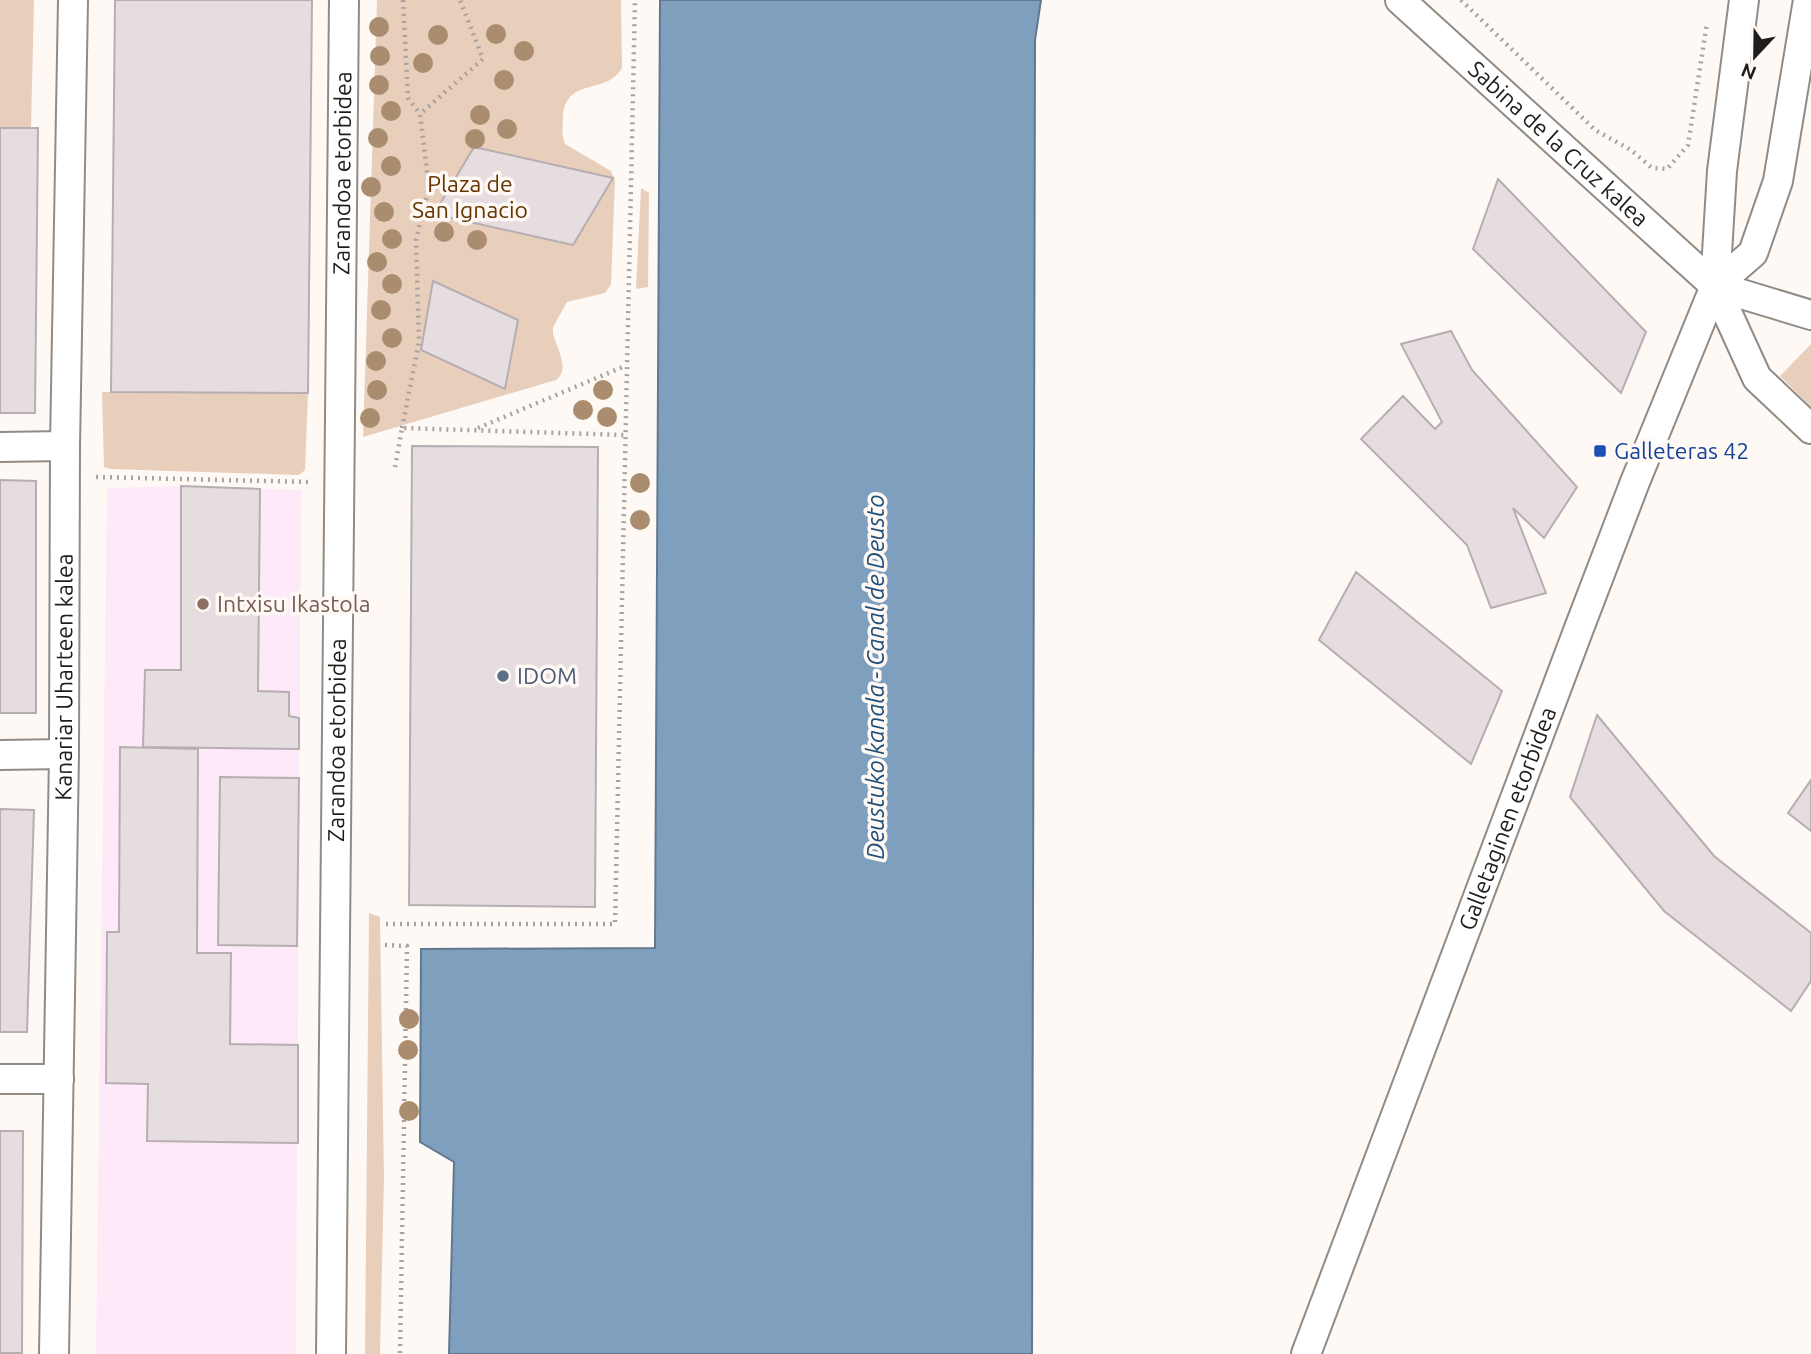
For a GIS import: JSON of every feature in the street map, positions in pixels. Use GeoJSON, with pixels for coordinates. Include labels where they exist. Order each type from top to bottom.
{"type":"FeatureCollection","features":[{"type":"Feature","properties":{"kind":"street","name":"Kanariar Uharteen kalea"},"geometry":{"type":"LineString","coordinates":[[54,1354],[73,0]]}},
{"type":"Feature","properties":{"kind":"street","name":"Zarandoa etorbidea"},"geometry":{"type":"LineString","coordinates":[[331,1354],[344,0]]}},
{"type":"Feature","properties":{"kind":"street","name":"Sabina de la Cruz kalea"},"geometry":{"type":"LineString","coordinates":[[1400,0],[1715,286],[1757,378],[1811,429]]}},
{"type":"Feature","properties":{"kind":"street","name":"Galletaginen etorbidea"},"geometry":{"type":"LineString","coordinates":[[1306,1354],[1602,569],[1715,286],[1722,171],[1744,0]]}},
{"type":"Feature","properties":{"kind":"street","name":"Galletaginen etorbidea"},"geometry":{"type":"LineString","coordinates":[[1715,286],[1753,253],[1778,181],[1808,0]]}},
{"type":"Feature","properties":{"kind":"street","name":"Sabina de la Cruz kalea"},"geometry":{"type":"LineString","coordinates":[[1715,286],[1811,314]]}},
{"type":"Feature","properties":{"kind":"street"},"geometry":{"type":"LineString","coordinates":[[0,447],[65,446]]}},
{"type":"Feature","properties":{"kind":"street"},"geometry":{"type":"LineString","coordinates":[[0,755],[64,754]]}},
{"type":"Feature","properties":{"kind":"street"},"geometry":{"type":"LineString","coordinates":[[0,1079],[59,1079]]}},
{"type":"Feature","properties":{"kind":"path"},"geometry":{"type":"LineString","coordinates":[[395,467],[419,342],[416,239],[429,188],[420,114],[408,98],[403,0]]}},
{"type":"Feature","properties":{"kind":"path"},"geometry":{"type":"LineString","coordinates":[[420,114],[483,59],[460,0]]}},
{"type":"Feature","properties":{"kind":"path"},"geometry":{"type":"LineString","coordinates":[[386,924],[615,924],[635,0]]}},
{"type":"Feature","properties":{"kind":"path"},"geometry":{"type":"LineString","coordinates":[[1461,0],[1590,125],[1631,150],[1652,168],[1667,169],[1688,145],[1708,13]]}},
{"type":"Feature","properties":{"kind":"path"},"geometry":{"type":"LineString","coordinates":[[474,430],[625,366]]}},
{"type":"Feature","properties":{"kind":"path"},"geometry":{"type":"LineString","coordinates":[[402,428],[624,435]]}},
{"type":"Feature","properties":{"kind":"path"},"geometry":{"type":"LineString","coordinates":[[93,477],[315,482]]}},
{"type":"Feature","properties":{"kind":"path"},"geometry":{"type":"LineString","coordinates":[[385,945],[407,946],[400,1354]]}},
{"type":"Feature","properties":{"kind":"shaded area"},"geometry":{"type":"Polygon","coordinates":[[[181,486],[301,490],[296,1354],[96,1354],[107,488],[181,486]]]}},
{"type":"Feature","properties":{"kind":"green space"},"geometry":{"type":"Polygon","coordinates":[[[0,0],[34,0],[31,129],[0,128],[0,0]]]}},
{"type":"Feature","properties":{"kind":"green space","name":"Plaza de San Ignacio"},"geometry":{"type":"Polygon","coordinates":[[[377,0],[621,0],[622,68],[606,82],[571,96],[563,117],[565,144],[611,171],[615,180],[611,285],[605,293],[567,302],[553,327],[562,364],[560,376],[556,380],[363,437],[377,0]]]}},
{"type":"Feature","properties":{"kind":"green space"},"geometry":{"type":"Polygon","coordinates":[[[641,188],[649,193],[648,287],[636,289],[641,188]]]}},
{"type":"Feature","properties":{"kind":"green space"},"geometry":{"type":"Polygon","coordinates":[[[1811,344],[1811,407],[1780,376],[1811,344]]]}},
{"type":"Feature","properties":{"kind":"green space"},"geometry":{"type":"Polygon","coordinates":[[[102,392],[308,393],[305,470],[299,475],[104,467],[102,392]]]}},
{"type":"Feature","properties":{"kind":"green space"},"geometry":{"type":"Polygon","coordinates":[[[369,913],[380,917],[384,1177],[380,1354],[365,1354],[369,913]]]}},
{"type":"Feature","properties":{"kind":"water","name":"Deustuko kanala - Canal de Deusto"},"geometry":{"type":"Polygon","coordinates":[[[660,0],[1041,0],[1035,40],[1032,1354],[449,1354],[454,1162],[420,1142],[421,949],[655,948],[660,0]]]}},
{"type":"Feature","properties":{"kind":"building"},"geometry":{"type":"Polygon","coordinates":[[[115,0],[312,0],[308,393],[111,392],[115,0]]]}},
{"type":"Feature","properties":{"kind":"building"},"geometry":{"type":"Polygon","coordinates":[[[0,128],[38,128],[35,413],[0,413],[0,128]]]}},
{"type":"Feature","properties":{"kind":"building"},"geometry":{"type":"Polygon","coordinates":[[[474,147],[613,178],[573,245],[434,214],[474,147]]]}},
{"type":"Feature","properties":{"kind":"building"},"geometry":{"type":"Polygon","coordinates":[[[1498,179],[1646,332],[1621,393],[1473,249],[1498,179]]]}},
{"type":"Feature","properties":{"kind":"building"},"geometry":{"type":"Polygon","coordinates":[[[433,281],[518,320],[505,389],[421,350],[433,281]]]}},
{"type":"Feature","properties":{"kind":"building"},"geometry":{"type":"Polygon","coordinates":[[[1451,331],[1472,370],[1577,487],[1544,538],[1513,508],[1546,593],[1491,608],[1467,545],[1361,439],[1403,396],[1435,429],[1442,422],[1401,344],[1451,331]]]}},
{"type":"Feature","properties":{"kind":"building","name":"IDOM"},"geometry":{"type":"Polygon","coordinates":[[[412,446],[598,447],[595,907],[409,905],[412,446]]]}},
{"type":"Feature","properties":{"kind":"building"},"geometry":{"type":"Polygon","coordinates":[[[0,480],[36,481],[36,713],[0,713],[0,480]]]}},
{"type":"Feature","properties":{"kind":"building"},"geometry":{"type":"Polygon","coordinates":[[[181,486],[260,489],[258,691],[289,692],[289,716],[299,718],[299,749],[143,747],[145,670],[181,670],[181,486]]]}},
{"type":"Feature","properties":{"kind":"building"},"geometry":{"type":"Polygon","coordinates":[[[1356,572],[1502,691],[1471,764],[1319,640],[1356,572]]]}},
{"type":"Feature","properties":{"kind":"building"},"geometry":{"type":"Polygon","coordinates":[[[1597,715],[1714,856],[1811,933],[1811,981],[1791,1011],[1664,911],[1570,797],[1597,715]]]}},
{"type":"Feature","properties":{"kind":"building"},"geometry":{"type":"Polygon","coordinates":[[[120,747],[198,749],[197,953],[231,953],[230,1044],[298,1045],[298,1143],[147,1141],[148,1084],[106,1083],[107,932],[119,932],[120,747]]]}},
{"type":"Feature","properties":{"kind":"building"},"geometry":{"type":"Polygon","coordinates":[[[220,777],[299,778],[297,946],[218,945],[220,777]]]}},
{"type":"Feature","properties":{"kind":"building"},"geometry":{"type":"Polygon","coordinates":[[[1811,780],[1811,831],[1788,813],[1811,780]]]}},
{"type":"Feature","properties":{"kind":"building"},"geometry":{"type":"Polygon","coordinates":[[[0,809],[34,810],[27,1032],[0,1032],[0,809]]]}},
{"type":"Feature","properties":{"kind":"building"},"geometry":{"type":"Polygon","coordinates":[[[0,1131],[23,1131],[22,1353],[0,1353],[0,1131]]]}},
{"type":"Feature","properties":{"kind":"place","name":"Galleteras 42"},"geometry":{"type":"Point","coordinates":[1600,451]}},
{"type":"Feature","properties":{"kind":"place","name":"Intxisu Ikastola"},"geometry":{"type":"Point","coordinates":[203,604]}},
{"type":"Feature","properties":{"kind":"place","name":"IDOM"},"geometry":{"type":"Point","coordinates":[503,676]}}]}
